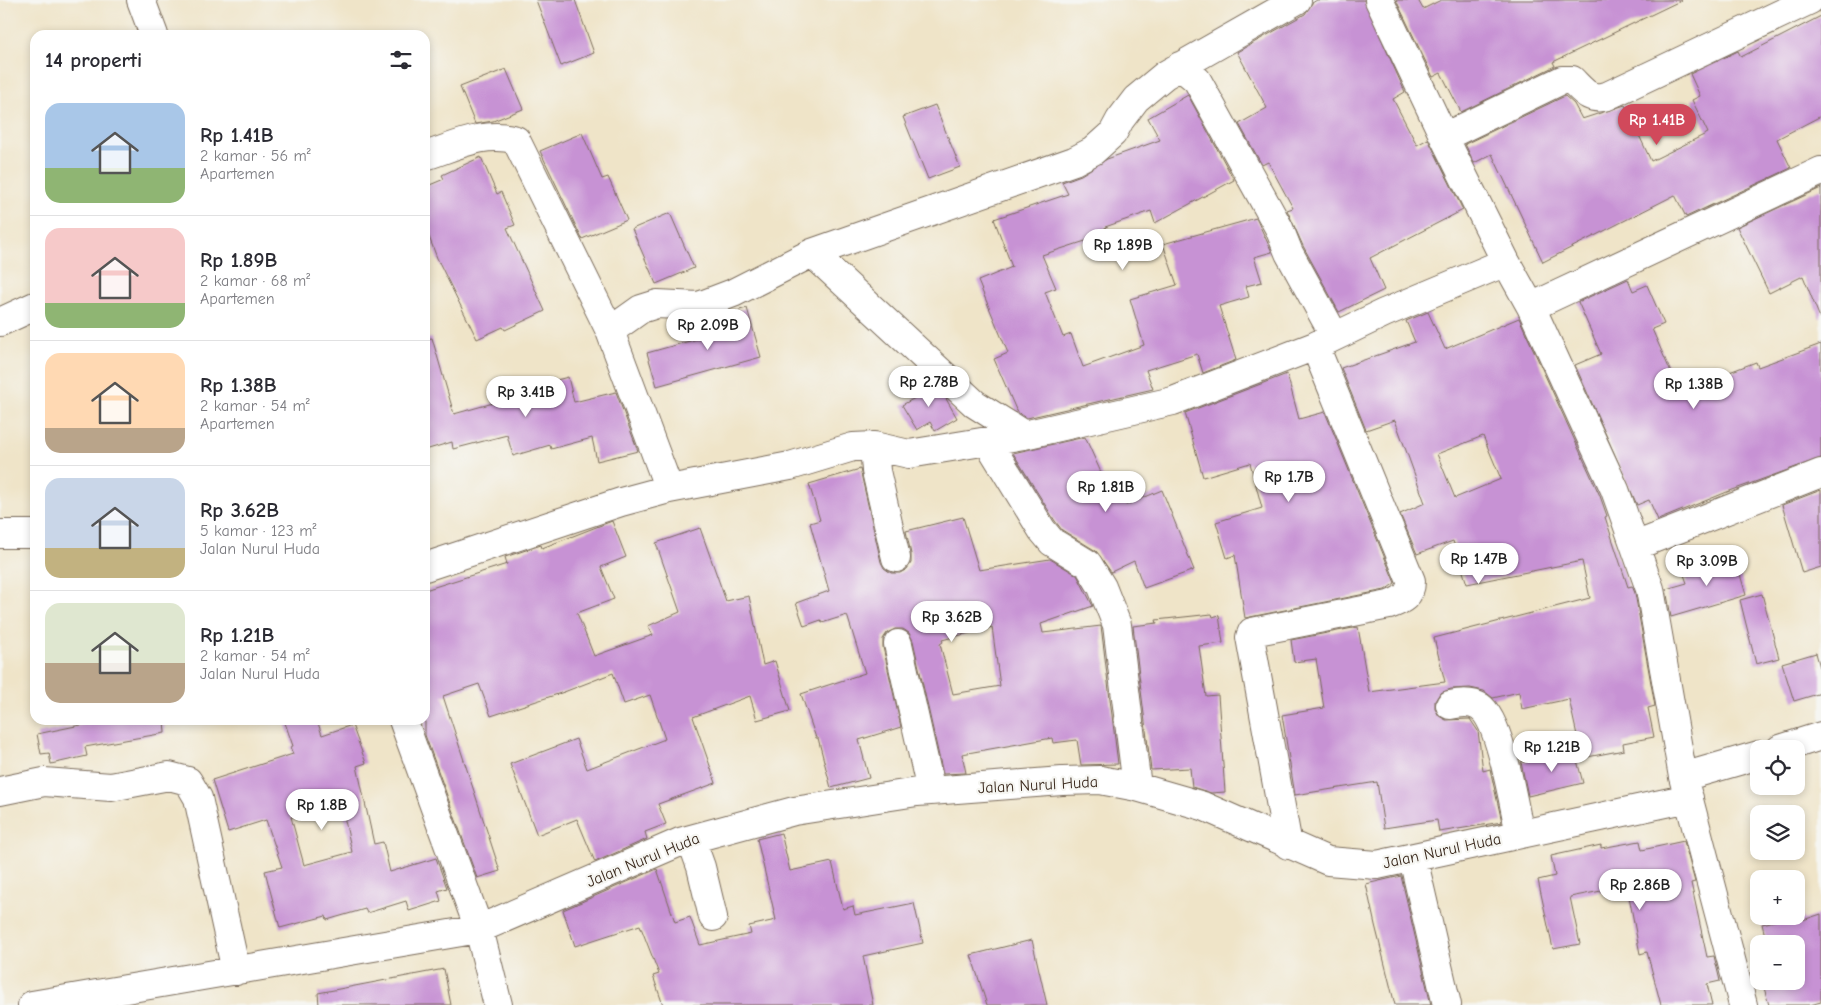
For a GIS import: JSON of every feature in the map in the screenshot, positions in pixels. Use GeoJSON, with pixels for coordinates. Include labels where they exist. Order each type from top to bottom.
{"type":"FeatureCollection","features":[{"type":"Feature","properties":{"kind":"street"},"geometry":{"type":"LineString","coordinates":[[141,0],[152,30]]}},
{"type":"Feature","properties":{"kind":"street"},"geometry":{"type":"LineString","coordinates":[[610,331],[641,309],[657,304],[699,306],[733,293],[812,253],[1074,161],[1093,151],[1113,133],[1136,99],[1180,66],[1297,0]]}},
{"type":"Feature","properties":{"kind":"street"},"geometry":{"type":"LineString","coordinates":[[1379,0],[1444,137],[1506,262],[1531,307],[1615,490],[1650,589],[1686,788],[1743,1005]]}},
{"type":"Feature","properties":{"kind":"street"},"geometry":{"type":"LineString","coordinates":[[1444,137],[1562,80],[1572,80],[1589,97],[1599,98],[1607,96],[1810,0]]}},
{"type":"Feature","properties":{"kind":"street"},"geometry":{"type":"LineString","coordinates":[[1180,66],[1197,80],[1271,213],[1293,262],[1324,340],[1411,581],[1411,589],[1406,597],[1390,605],[1260,628],[1252,632],[1250,637],[1288,845]]}},
{"type":"Feature","properties":{"kind":"street"},"geometry":{"type":"LineString","coordinates":[[430,154],[486,136],[505,136],[516,140],[610,331],[669,488]]}},
{"type":"Feature","properties":{"kind":"street"},"geometry":{"type":"LineString","coordinates":[[1531,307],[1821,171]]}},
{"type":"Feature","properties":{"kind":"street"},"geometry":{"type":"LineString","coordinates":[[812,253],[975,404],[1024,435]]}},
{"type":"Feature","properties":{"kind":"street"},"geometry":{"type":"LineString","coordinates":[[430,565],[669,488],[790,466],[853,447],[874,446],[909,454],[1024,435],[1173,401],[1324,340],[1506,262]]}},
{"type":"Feature","properties":{"kind":"street"},"geometry":{"type":"LineString","coordinates":[[0,322],[30,308]]}},
{"type":"Feature","properties":{"kind":"street"},"geometry":{"type":"LineString","coordinates":[[988,442],[1042,530],[1052,542],[1088,564],[1102,586],[1117,625],[1137,787]]}},
{"type":"Feature","properties":{"kind":"street"},"geometry":{"type":"LineString","coordinates":[[874,446],[876,471],[896,558]]}},
{"type":"Feature","properties":{"kind":"street"},"geometry":{"type":"LineString","coordinates":[[1635,546],[1821,473]]}},
{"type":"Feature","properties":{"kind":"street"},"geometry":{"type":"LineString","coordinates":[[0,534],[30,534]]}},
{"type":"Feature","properties":{"kind":"street"},"geometry":{"type":"LineString","coordinates":[[898,644],[931,791]]}},
{"type":"Feature","properties":{"kind":"street"},"geometry":{"type":"LineString","coordinates":[[1450,704],[1475,704],[1482,708],[1494,728],[1505,764],[1520,834]]}},
{"type":"Feature","properties":{"kind":"street"},"geometry":{"type":"LineString","coordinates":[[405,725],[480,929],[498,1005]]}},
{"type":"Feature","properties":{"kind":"street"},"geometry":{"type":"LineString","coordinates":[[1805,741],[1821,736]]}},
{"type":"Feature","properties":{"kind":"street","name":"Jalan Nurul Huda"},"geometry":{"type":"LineString","coordinates":[[32,1005],[480,929],[691,839],[794,811],[931,791],[1100,780],[1137,787],[1203,806],[1328,861],[1377,865],[1520,834],[1686,788],[1750,759]]}},
{"type":"Feature","properties":{"kind":"street"},"geometry":{"type":"LineString","coordinates":[[0,791],[44,782],[111,787],[169,776],[188,781],[198,798],[236,971]]}},
{"type":"Feature","properties":{"kind":"street"},"geometry":{"type":"LineString","coordinates":[[691,839],[701,867],[713,917]]}},
{"type":"Feature","properties":{"kind":"street"},"geometry":{"type":"LineString","coordinates":[[1413,858],[1447,1005]]}},
{"type":"Feature","properties":{"kind":"building"},"geometry":{"type":"Polygon","coordinates":[[[536,0],[575,0],[594,53],[561,66],[536,0]]]}},
{"type":"Feature","properties":{"kind":"building"},"geometry":{"type":"Polygon","coordinates":[[[1317,0],[1364,0],[1405,92],[1393,99],[1417,145],[1428,139],[1463,210],[1370,258],[1384,290],[1339,312],[1303,246],[1287,210],[1293,208],[1268,162],[1262,165],[1239,124],[1267,108],[1237,52],[1305,14],[1312,3],[1317,0]]]}},
{"type":"Feature","properties":{"kind":"building"},"geometry":{"type":"Polygon","coordinates":[[[1396,0],[1418,0],[1423,9],[1441,0],[1682,0],[1553,62],[1555,66],[1461,112],[1441,73],[1433,77],[1396,0]]]}},
{"type":"Feature","properties":{"kind":"building"},"geometry":{"type":"Polygon","coordinates":[[[1821,16],[1821,116],[1777,139],[1791,168],[1686,217],[1675,195],[1543,262],[1492,154],[1474,163],[1465,144],[1565,96],[1574,104],[1582,119],[1625,105],[1651,161],[1708,133],[1692,100],[1700,96],[1690,74],[1738,51],[1741,57],[1821,16]]]}},
{"type":"Feature","properties":{"kind":"building"},"geometry":{"type":"Polygon","coordinates":[[[506,69],[523,109],[493,121],[475,124],[460,87],[506,69]]]}},
{"type":"Feature","properties":{"kind":"building"},"geometry":{"type":"Polygon","coordinates":[[[1188,95],[1234,180],[1155,223],[1151,211],[1105,227],[1107,234],[1042,255],[1056,288],[1045,292],[1063,337],[1071,334],[1083,367],[1144,345],[1130,299],[1177,285],[1163,244],[1256,218],[1272,252],[1254,257],[1262,282],[1246,286],[1249,297],[1219,306],[1236,360],[1203,373],[1197,354],[1146,370],[1153,389],[1027,418],[1017,412],[994,359],[1008,353],[978,281],[1012,267],[994,219],[1068,194],[1062,182],[1081,175],[1107,159],[1160,140],[1148,118],[1188,95]]]}},
{"type":"Feature","properties":{"kind":"building"},"geometry":{"type":"Polygon","coordinates":[[[935,105],[960,167],[928,179],[903,117],[935,105]]]}},
{"type":"Feature","properties":{"kind":"building"},"geometry":{"type":"Polygon","coordinates":[[[582,133],[602,179],[608,177],[627,220],[582,239],[540,151],[582,133]]]}},
{"type":"Feature","properties":{"kind":"building"},"geometry":{"type":"Polygon","coordinates":[[[481,157],[497,194],[501,192],[515,225],[507,228],[545,311],[505,330],[503,327],[477,339],[437,258],[430,239],[430,185],[444,179],[442,175],[481,157]]]}},
{"type":"Feature","properties":{"kind":"building"},"geometry":{"type":"Polygon","coordinates":[[[1821,188],[1820,318],[1803,276],[1769,293],[1737,227],[1821,188]]]}},
{"type":"Feature","properties":{"kind":"building"},"geometry":{"type":"Polygon","coordinates":[[[670,213],[694,268],[656,284],[632,229],[670,213]]]}},
{"type":"Feature","properties":{"kind":"building"},"geometry":{"type":"Polygon","coordinates":[[[1628,279],[1633,291],[1647,285],[1664,324],[1652,329],[1679,391],[1756,362],[1758,367],[1821,344],[1821,458],[1727,492],[1658,520],[1649,500],[1637,505],[1575,365],[1601,354],[1578,302],[1628,279]]]}},
{"type":"Feature","properties":{"kind":"building"},"geometry":{"type":"Polygon","coordinates":[[[747,308],[761,357],[657,386],[647,353],[722,332],[718,316],[747,308]]]}},
{"type":"Feature","properties":{"kind":"building"},"geometry":{"type":"Polygon","coordinates":[[[1428,312],[1445,349],[1519,318],[1600,496],[1628,587],[1632,586],[1635,593],[1655,706],[1648,708],[1654,737],[1623,743],[1624,750],[1582,758],[1569,699],[1522,709],[1519,692],[1493,698],[1484,691],[1470,688],[1451,689],[1440,693],[1435,701],[1435,709],[1439,716],[1446,720],[1470,719],[1478,731],[1483,771],[1490,769],[1502,822],[1439,832],[1437,820],[1384,828],[1377,782],[1295,795],[1282,715],[1324,708],[1316,659],[1294,662],[1291,640],[1358,627],[1369,692],[1445,682],[1434,638],[1590,598],[1582,561],[1467,584],[1453,541],[1417,554],[1400,514],[1425,503],[1395,420],[1366,430],[1341,368],[1415,342],[1406,321],[1428,312]],[[1483,436],[1437,454],[1455,498],[1501,479],[1483,436]]]}},
{"type":"Feature","properties":{"kind":"building"},"geometry":{"type":"Polygon","coordinates":[[[430,338],[432,338],[454,414],[536,391],[534,386],[568,377],[574,402],[616,392],[638,451],[597,461],[592,438],[551,449],[550,445],[513,456],[507,435],[453,449],[452,442],[430,449],[430,338]]]}},
{"type":"Feature","properties":{"kind":"building"},"geometry":{"type":"Polygon","coordinates":[[[1287,374],[1299,419],[1325,412],[1395,583],[1385,590],[1245,618],[1235,555],[1227,558],[1216,522],[1262,508],[1250,463],[1203,477],[1185,413],[1287,374]]]}},
{"type":"Feature","properties":{"kind":"building"},"geometry":{"type":"Polygon","coordinates":[[[928,382],[945,397],[957,418],[935,431],[930,422],[917,430],[902,405],[915,398],[912,392],[928,382]]]}},
{"type":"Feature","properties":{"kind":"building"},"geometry":{"type":"Polygon","coordinates":[[[1085,437],[1104,479],[1107,477],[1118,502],[1124,499],[1126,505],[1162,490],[1194,570],[1144,588],[1134,561],[1111,572],[1096,551],[1062,530],[1013,453],[1085,437]]]}},
{"type":"Feature","properties":{"kind":"building"},"geometry":{"type":"Polygon","coordinates":[[[860,469],[881,562],[884,568],[891,573],[900,573],[907,569],[911,563],[906,531],[963,517],[979,570],[1050,559],[1077,575],[1093,606],[1041,624],[1043,633],[1101,626],[1118,764],[1081,765],[1077,740],[1053,743],[1052,738],[962,754],[966,773],[943,774],[913,641],[909,633],[903,629],[895,629],[887,633],[883,639],[883,647],[901,727],[859,740],[869,778],[831,788],[818,738],[816,738],[801,694],[865,673],[847,615],[822,623],[821,620],[804,626],[796,603],[829,591],[810,523],[820,520],[809,484],[860,469]],[[992,627],[942,640],[943,642],[940,644],[953,694],[1000,686],[992,627]]]}},
{"type":"Feature","properties":{"kind":"building"},"geometry":{"type":"Polygon","coordinates":[[[1821,490],[1821,567],[1802,573],[1782,505],[1821,490]]]}},
{"type":"Feature","properties":{"kind":"building"},"geometry":{"type":"Polygon","coordinates":[[[612,521],[626,557],[601,567],[614,599],[577,613],[594,656],[653,635],[648,626],[680,612],[656,543],[700,528],[726,601],[749,596],[763,665],[775,661],[790,711],[757,720],[750,696],[693,717],[716,783],[658,804],[666,824],[645,832],[647,839],[595,862],[577,819],[537,835],[510,764],[576,739],[587,769],[665,739],[650,695],[624,704],[613,673],[564,692],[491,716],[479,684],[443,696],[500,871],[477,878],[425,735],[425,725],[430,725],[430,588],[507,564],[505,557],[541,545],[542,548],[612,521]]]}},
{"type":"Feature","properties":{"kind":"building"},"geometry":{"type":"Polygon","coordinates":[[[1735,557],[1746,595],[1671,617],[1666,589],[1687,583],[1683,572],[1735,557]]]}},
{"type":"Feature","properties":{"kind":"building"},"geometry":{"type":"Polygon","coordinates":[[[1762,594],[1779,658],[1756,664],[1740,600],[1762,594]]]}},
{"type":"Feature","properties":{"kind":"building"},"geometry":{"type":"Polygon","coordinates":[[[1212,614],[1213,617],[1219,615],[1223,643],[1199,646],[1206,696],[1218,695],[1225,792],[1211,793],[1192,787],[1190,768],[1151,770],[1133,626],[1157,623],[1156,620],[1212,614]]]}},
{"type":"Feature","properties":{"kind":"building"},"geometry":{"type":"Polygon","coordinates":[[[1816,653],[1821,671],[1821,693],[1794,701],[1782,663],[1816,653]]]}},
{"type":"Feature","properties":{"kind":"building"},"geometry":{"type":"Polygon","coordinates":[[[81,725],[164,725],[165,733],[85,747],[87,756],[51,764],[49,753],[41,754],[37,734],[81,725]]]}},
{"type":"Feature","properties":{"kind":"building"},"geometry":{"type":"Polygon","coordinates":[[[286,725],[319,725],[322,735],[352,725],[366,763],[357,766],[374,844],[383,842],[390,872],[436,858],[447,888],[438,891],[441,901],[409,911],[406,901],[367,913],[365,909],[327,920],[326,916],[280,928],[265,871],[282,867],[266,820],[228,832],[212,780],[293,754],[290,747],[293,746],[286,725]],[[342,807],[291,817],[304,865],[352,852],[342,807]]]}},
{"type":"Feature","properties":{"kind":"building"},"geometry":{"type":"Polygon","coordinates":[[[1574,749],[1583,783],[1528,796],[1521,762],[1574,749]]]}},
{"type":"Feature","properties":{"kind":"building"},"geometry":{"type":"Polygon","coordinates":[[[781,833],[790,871],[832,862],[843,909],[853,906],[855,915],[914,903],[923,943],[863,956],[873,1005],[663,1005],[653,976],[659,974],[640,925],[575,946],[563,910],[657,869],[675,922],[690,917],[700,945],[751,934],[749,926],[776,920],[757,839],[781,833]]]}},
{"type":"Feature","properties":{"kind":"building"},"geometry":{"type":"Polygon","coordinates":[[[1640,841],[1642,850],[1684,841],[1695,882],[1691,883],[1707,957],[1714,956],[1720,981],[1707,984],[1712,1005],[1661,1005],[1647,952],[1640,954],[1627,886],[1570,897],[1580,944],[1553,949],[1538,880],[1555,876],[1551,856],[1601,845],[1601,848],[1640,841]]]}},
{"type":"Feature","properties":{"kind":"building"},"geometry":{"type":"Polygon","coordinates":[[[1401,876],[1431,1005],[1395,1005],[1375,925],[1366,884],[1401,876]]]}},
{"type":"Feature","properties":{"kind":"building"},"geometry":{"type":"Polygon","coordinates":[[[1821,914],[1821,1002],[1810,1005],[1769,1005],[1765,990],[1805,990],[1805,935],[1765,935],[1762,925],[1805,925],[1805,919],[1821,914]]]}},
{"type":"Feature","properties":{"kind":"building"},"geometry":{"type":"Polygon","coordinates":[[[1032,940],[1047,1005],[987,1005],[971,955],[1032,940]]]}},
{"type":"Feature","properties":{"kind":"building"},"geometry":{"type":"Polygon","coordinates":[[[444,969],[451,1005],[319,1005],[318,993],[444,969]]]}}]}
